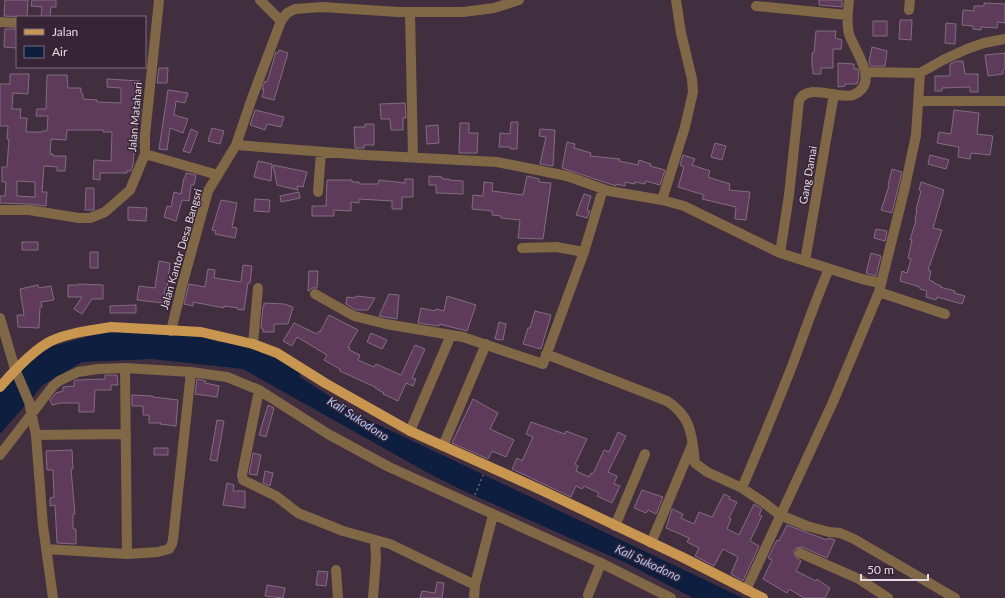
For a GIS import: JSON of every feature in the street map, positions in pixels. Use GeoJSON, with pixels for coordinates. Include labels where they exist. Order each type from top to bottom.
{"type":"FeatureCollection","features":[{"type":"Feature","properties":{"kind":"main road"},"geometry":{"type":"LineString","coordinates":[[0,387],[16,370],[50,342],[83,331],[111,327],[201,332],[253,344],[277,353],[325,383],[410,431],[539,490],[763,598]]}},
{"type":"Feature","properties":{"kind":"street","name":"Jalan Matahari"},"geometry":{"type":"LineString","coordinates":[[0,210],[29,210],[79,218],[90,218],[105,212],[130,190],[145,154],[145,135],[159,0]]}},
{"type":"Feature","properties":{"kind":"street"},"geometry":{"type":"LineString","coordinates":[[260,0],[281,21],[287,13],[295,9],[322,7],[410,12],[463,12],[494,8],[519,0]]}},
{"type":"Feature","properties":{"kind":"street"},"geometry":{"type":"LineString","coordinates":[[662,200],[685,127],[693,92],[692,79],[681,33],[676,0]]}},
{"type":"Feature","properties":{"kind":"street"},"geometry":{"type":"LineString","coordinates":[[780,253],[789,195],[800,97],[806,93],[821,92],[844,96],[859,92],[865,83],[866,72],[849,34],[847,24],[849,0]]}},
{"type":"Feature","properties":{"kind":"street"},"geometry":{"type":"LineString","coordinates":[[756,6],[847,15]]}},
{"type":"Feature","properties":{"kind":"street"},"geometry":{"type":"LineString","coordinates":[[410,12],[413,157]]}},
{"type":"Feature","properties":{"kind":"street","name":"Jalan Kantor Desa Bangsri"},"geometry":{"type":"LineString","coordinates":[[171,331],[208,191],[236,145],[281,21]]}},
{"type":"Feature","properties":{"kind":"street"},"geometry":{"type":"LineString","coordinates":[[0,22],[16,23]]}},
{"type":"Feature","properties":{"kind":"street"},"geometry":{"type":"LineString","coordinates":[[866,72],[920,73],[967,49],[984,43],[1005,39]]}},
{"type":"Feature","properties":{"kind":"street"},"geometry":{"type":"LineString","coordinates":[[746,590],[833,402],[880,288],[905,187],[916,135],[920,73]]}},
{"type":"Feature","properties":{"kind":"street","name":"Gang Damai"},"geometry":{"type":"LineString","coordinates":[[806,261],[834,94]]}},
{"type":"Feature","properties":{"kind":"street"},"geometry":{"type":"LineString","coordinates":[[919,101],[1005,101]]}},
{"type":"Feature","properties":{"kind":"street"},"geometry":{"type":"LineString","coordinates":[[236,145],[321,152],[497,162],[567,176],[609,191],[662,200],[684,206],[780,253],[862,280],[945,314]]}},
{"type":"Feature","properties":{"kind":"street"},"geometry":{"type":"LineString","coordinates":[[318,192],[321,152]]}},
{"type":"Feature","properties":{"kind":"street"},"geometry":{"type":"LineString","coordinates":[[145,154],[218,175]]}},
{"type":"Feature","properties":{"kind":"street"},"geometry":{"type":"LineString","coordinates":[[315,294],[354,316],[386,324],[451,335],[486,344],[543,364],[584,252],[603,189]]}},
{"type":"Feature","properties":{"kind":"street"},"geometry":{"type":"LineString","coordinates":[[522,248],[556,247],[584,252]]}},
{"type":"Feature","properties":{"kind":"street"},"geometry":{"type":"LineString","coordinates":[[742,488],[767,430],[815,300],[829,269]]}},
{"type":"Feature","properties":{"kind":"street"},"geometry":{"type":"LineString","coordinates":[[253,344],[258,288]]}},
{"type":"Feature","properties":{"kind":"street"},"geometry":{"type":"LineString","coordinates":[[0,318],[16,370],[30,407],[36,435],[43,526],[53,598]]}},
{"type":"Feature","properties":{"kind":"street"},"geometry":{"type":"LineString","coordinates":[[410,431],[451,335]]}},
{"type":"Feature","properties":{"kind":"street"},"geometry":{"type":"LineString","coordinates":[[444,446],[486,344]]}},
{"type":"Feature","properties":{"kind":"street"},"geometry":{"type":"LineString","coordinates":[[546,354],[674,405],[683,415],[691,432],[695,463],[699,467],[742,488],[780,515],[807,526],[829,532],[840,533],[854,539],[955,598]]}},
{"type":"Feature","properties":{"kind":"street"},"geometry":{"type":"LineString","coordinates":[[125,368],[127,554]]}},
{"type":"Feature","properties":{"kind":"street"},"geometry":{"type":"LineString","coordinates":[[0,455],[12,441],[30,407],[53,386],[69,376],[86,370],[125,368],[191,372],[227,377],[259,390],[328,434],[388,467],[601,563],[670,598]]}},
{"type":"Feature","properties":{"kind":"street"},"geometry":{"type":"LineString","coordinates":[[46,549],[127,554],[164,551],[169,549],[172,544],[191,372]]}},
{"type":"Feature","properties":{"kind":"street"},"geometry":{"type":"LineString","coordinates":[[259,390],[242,475],[243,480],[276,496],[298,513],[343,531],[390,544],[475,585]]}},
{"type":"Feature","properties":{"kind":"street"},"geometry":{"type":"LineString","coordinates":[[36,435],[126,434]]}},
{"type":"Feature","properties":{"kind":"street"},"geometry":{"type":"LineString","coordinates":[[651,543],[693,442]]}},
{"type":"Feature","properties":{"kind":"street"},"geometry":{"type":"LineString","coordinates":[[615,526],[645,454]]}},
{"type":"Feature","properties":{"kind":"street"},"geometry":{"type":"LineString","coordinates":[[474,598],[475,585],[493,515]]}},
{"type":"Feature","properties":{"kind":"street"},"geometry":{"type":"LineString","coordinates":[[373,598],[376,559],[375,540]]}},
{"type":"Feature","properties":{"kind":"street"},"geometry":{"type":"LineString","coordinates":[[800,553],[859,579],[888,598]]}},
{"type":"Feature","properties":{"kind":"street"},"geometry":{"type":"LineString","coordinates":[[588,595],[601,563]]}},
{"type":"Feature","properties":{"kind":"street"},"geometry":{"type":"LineString","coordinates":[[336,570],[338,598]]}},
{"type":"Feature","properties":{"kind":"path"},"geometry":{"type":"LineString","coordinates":[[474,497],[485,472]]}},
{"type":"Feature","properties":{"kind":"water"},"geometry":{"type":"Polygon","coordinates":[[[105,332],[201,336],[277,362],[360,416],[743,598],[693,598],[626,563],[464,491],[428,473],[243,369],[152,359],[82,362],[43,385],[0,434],[0,390],[9,380],[46,348],[105,332]]]}},
{"type":"Feature","properties":{"kind":"building"},"geometry":{"type":"Polygon","coordinates":[[[5,0],[28,0],[27,16],[4,16],[5,0]]]}},
{"type":"Feature","properties":{"kind":"building"},"geometry":{"type":"Polygon","coordinates":[[[32,0],[56,0],[56,7],[51,7],[50,16],[41,16],[42,7],[31,6],[32,0]]]}},
{"type":"Feature","properties":{"kind":"building"},"geometry":{"type":"Polygon","coordinates":[[[819,0],[842,0],[842,7],[819,5],[819,0]]]}},
{"type":"Feature","properties":{"kind":"building"},"geometry":{"type":"Polygon","coordinates":[[[984,3],[1005,4],[1005,23],[998,22],[997,28],[981,27],[981,30],[973,29],[973,26],[962,25],[963,10],[974,11],[974,6],[984,6],[984,3]]]}},
{"type":"Feature","properties":{"kind":"building"},"geometry":{"type":"Polygon","coordinates":[[[900,20],[912,20],[911,40],[899,39],[900,20]]]}},
{"type":"Feature","properties":{"kind":"building"},"geometry":{"type":"Polygon","coordinates":[[[873,21],[887,21],[887,36],[873,36],[873,21]]]}},
{"type":"Feature","properties":{"kind":"building"},"geometry":{"type":"Polygon","coordinates":[[[946,23],[956,24],[955,44],[945,43],[946,23]]]}},
{"type":"Feature","properties":{"kind":"building"},"geometry":{"type":"Polygon","coordinates":[[[5,29],[16,29],[16,48],[4,47],[5,29]]]}},
{"type":"Feature","properties":{"kind":"building"},"geometry":{"type":"Polygon","coordinates":[[[816,31],[836,31],[835,38],[842,40],[841,49],[833,49],[833,68],[821,68],[821,74],[813,74],[812,68],[812,53],[814,53],[816,31]]]}},
{"type":"Feature","properties":{"kind":"building"},"geometry":{"type":"Polygon","coordinates":[[[872,47],[887,51],[885,66],[870,66],[869,62],[872,47]]]}},
{"type":"Feature","properties":{"kind":"building"},"geometry":{"type":"Polygon","coordinates":[[[279,50],[288,53],[274,100],[262,97],[264,89],[262,89],[265,81],[267,82],[276,52],[278,53],[279,50]]]}},
{"type":"Feature","properties":{"kind":"building"},"geometry":{"type":"Polygon","coordinates":[[[1005,53],[1005,69],[1003,70],[1003,74],[988,76],[985,55],[1005,53]]]}},
{"type":"Feature","properties":{"kind":"building"},"geometry":{"type":"Polygon","coordinates":[[[957,61],[963,61],[965,74],[978,74],[978,92],[970,92],[970,87],[942,88],[942,91],[935,91],[935,76],[950,76],[950,64],[957,61]]]}},
{"type":"Feature","properties":{"kind":"building"},"geometry":{"type":"Polygon","coordinates":[[[838,63],[854,64],[854,69],[858,69],[859,76],[857,84],[845,84],[845,86],[838,87],[838,63]]]}},
{"type":"Feature","properties":{"kind":"building"},"geometry":{"type":"Polygon","coordinates":[[[159,68],[168,68],[167,83],[157,83],[159,68]]]}},
{"type":"Feature","properties":{"kind":"building"},"geometry":{"type":"Polygon","coordinates":[[[10,74],[29,74],[28,94],[13,93],[12,109],[21,109],[20,118],[27,118],[26,132],[42,132],[47,131],[48,116],[36,116],[37,109],[46,109],[47,75],[67,75],[68,88],[81,88],[83,99],[97,100],[97,102],[121,103],[121,88],[107,87],[107,79],[140,81],[139,109],[141,109],[140,119],[137,118],[136,134],[138,134],[138,143],[136,143],[136,153],[134,153],[131,171],[127,171],[127,173],[100,173],[100,180],[93,179],[94,160],[111,161],[112,132],[103,132],[103,130],[67,130],[66,140],[51,139],[50,154],[53,154],[53,156],[66,156],[65,171],[57,171],[57,167],[44,166],[42,192],[47,192],[46,206],[0,203],[0,196],[5,196],[6,182],[2,182],[2,167],[7,167],[9,139],[7,139],[8,126],[0,126],[0,84],[10,84],[10,74]],[[17,181],[17,196],[35,197],[35,182],[17,181]]]}},
{"type":"Feature","properties":{"kind":"building"},"geometry":{"type":"Polygon","coordinates":[[[168,90],[188,93],[185,103],[176,101],[174,115],[188,119],[183,133],[170,128],[167,150],[159,149],[168,90]]]}},
{"type":"Feature","properties":{"kind":"building"},"geometry":{"type":"Polygon","coordinates":[[[405,103],[406,118],[403,118],[403,130],[391,130],[390,119],[381,119],[380,104],[405,103]]]}},
{"type":"Feature","properties":{"kind":"building"},"geometry":{"type":"Polygon","coordinates":[[[255,110],[284,117],[281,127],[267,124],[265,130],[250,125],[255,110]]]}},
{"type":"Feature","properties":{"kind":"building"},"geometry":{"type":"Polygon","coordinates":[[[954,110],[979,113],[977,134],[993,136],[990,155],[971,153],[970,159],[958,157],[959,147],[937,143],[939,132],[951,134],[954,110]]]}},
{"type":"Feature","properties":{"kind":"building"},"geometry":{"type":"Polygon","coordinates":[[[511,122],[518,122],[517,149],[510,149],[510,147],[499,147],[500,133],[510,134],[511,122]]]}},
{"type":"Feature","properties":{"kind":"building"},"geometry":{"type":"Polygon","coordinates":[[[460,123],[469,123],[469,133],[478,133],[477,153],[459,153],[460,123]]]}},
{"type":"Feature","properties":{"kind":"building"},"geometry":{"type":"Polygon","coordinates":[[[365,124],[374,124],[374,145],[364,145],[364,148],[355,148],[354,127],[365,127],[365,124]]]}},
{"type":"Feature","properties":{"kind":"building"},"geometry":{"type":"Polygon","coordinates":[[[438,125],[439,143],[427,144],[426,126],[438,125]]]}},
{"type":"Feature","properties":{"kind":"building"},"geometry":{"type":"Polygon","coordinates":[[[212,128],[224,131],[220,144],[208,141],[212,128]]]}},
{"type":"Feature","properties":{"kind":"building"},"geometry":{"type":"Polygon","coordinates":[[[191,129],[198,132],[190,153],[183,151],[191,129]]]}},
{"type":"Feature","properties":{"kind":"building"},"geometry":{"type":"Polygon","coordinates":[[[540,129],[555,130],[553,166],[540,164],[546,137],[539,136],[540,129]]]}},
{"type":"Feature","properties":{"kind":"building"},"geometry":{"type":"Polygon","coordinates":[[[567,142],[575,144],[574,148],[591,153],[590,156],[620,159],[619,161],[638,165],[639,160],[651,164],[650,166],[665,170],[660,185],[646,181],[645,184],[625,182],[625,186],[616,184],[616,186],[562,168],[567,142]]]}},
{"type":"Feature","properties":{"kind":"building"},"geometry":{"type":"Polygon","coordinates":[[[715,143],[726,146],[722,160],[711,157],[715,143]]]}},
{"type":"Feature","properties":{"kind":"building"},"geometry":{"type":"Polygon","coordinates":[[[683,155],[695,159],[692,165],[710,171],[708,177],[730,184],[729,190],[750,192],[746,220],[735,219],[736,207],[702,199],[704,195],[678,187],[684,167],[680,165],[683,155]]]}},
{"type":"Feature","properties":{"kind":"building"},"geometry":{"type":"Polygon","coordinates":[[[930,155],[949,160],[946,169],[928,164],[930,155]]]}},
{"type":"Feature","properties":{"kind":"building"},"geometry":{"type":"Polygon","coordinates":[[[258,161],[272,164],[271,181],[254,177],[258,161]]]}},
{"type":"Feature","properties":{"kind":"building"},"geometry":{"type":"Polygon","coordinates":[[[273,165],[307,172],[303,187],[297,186],[298,190],[277,185],[273,165]]]}},
{"type":"Feature","properties":{"kind":"building"},"geometry":{"type":"Polygon","coordinates":[[[892,169],[902,172],[892,213],[881,210],[889,186],[892,169]]]}},
{"type":"Feature","properties":{"kind":"building"},"geometry":{"type":"Polygon","coordinates":[[[186,173],[196,175],[194,185],[191,185],[189,201],[182,200],[176,221],[164,217],[167,206],[171,207],[174,192],[181,194],[186,173]]]}},
{"type":"Feature","properties":{"kind":"building"},"geometry":{"type":"Polygon","coordinates":[[[429,176],[463,181],[463,194],[436,193],[436,185],[429,185],[429,176]]]}},
{"type":"Feature","properties":{"kind":"building"},"geometry":{"type":"Polygon","coordinates":[[[527,176],[539,179],[539,182],[551,183],[543,239],[518,238],[520,220],[501,218],[501,216],[492,215],[492,211],[472,209],[473,195],[483,196],[484,182],[493,183],[492,191],[523,195],[527,176]]]}},
{"type":"Feature","properties":{"kind":"building"},"geometry":{"type":"Polygon","coordinates":[[[405,179],[413,179],[413,197],[402,197],[402,209],[392,209],[392,201],[359,199],[359,203],[351,202],[351,211],[334,210],[334,216],[312,216],[312,206],[326,206],[327,180],[352,180],[352,182],[359,182],[359,184],[378,184],[379,180],[405,183],[405,179]]]}},
{"type":"Feature","properties":{"kind":"building"},"geometry":{"type":"Polygon","coordinates":[[[921,182],[944,190],[933,228],[942,230],[928,270],[931,271],[929,280],[941,286],[940,287],[955,291],[954,293],[965,296],[962,304],[937,297],[936,300],[926,297],[927,291],[920,289],[920,287],[900,281],[902,271],[907,273],[911,259],[908,258],[912,240],[910,240],[916,220],[916,210],[921,191],[919,190],[921,182]]]}},
{"type":"Feature","properties":{"kind":"building"},"geometry":{"type":"Polygon","coordinates":[[[86,188],[94,188],[94,210],[85,210],[86,188]]]}},
{"type":"Feature","properties":{"kind":"building"},"geometry":{"type":"Polygon","coordinates":[[[299,192],[300,198],[281,202],[280,196],[299,192]]]}},
{"type":"Feature","properties":{"kind":"building"},"geometry":{"type":"Polygon","coordinates":[[[584,194],[591,196],[587,210],[590,211],[587,218],[576,215],[584,194]]]}},
{"type":"Feature","properties":{"kind":"building"},"geometry":{"type":"Polygon","coordinates":[[[255,199],[270,200],[269,212],[254,211],[255,199]]]}},
{"type":"Feature","properties":{"kind":"building"},"geometry":{"type":"Polygon","coordinates":[[[221,200],[237,203],[232,227],[237,228],[235,238],[215,234],[216,231],[212,230],[221,200]]]}},
{"type":"Feature","properties":{"kind":"building"},"geometry":{"type":"Polygon","coordinates":[[[128,207],[147,208],[146,221],[128,220],[128,207]]]}},
{"type":"Feature","properties":{"kind":"building"},"geometry":{"type":"Polygon","coordinates":[[[876,229],[887,231],[885,241],[874,238],[876,229]]]}},
{"type":"Feature","properties":{"kind":"building"},"geometry":{"type":"Polygon","coordinates":[[[22,242],[38,242],[38,250],[22,250],[22,242]]]}},
{"type":"Feature","properties":{"kind":"building"},"geometry":{"type":"Polygon","coordinates":[[[90,252],[98,252],[98,268],[90,268],[90,252]]]}},
{"type":"Feature","properties":{"kind":"building"},"geometry":{"type":"Polygon","coordinates":[[[871,253],[881,256],[876,276],[866,273],[871,253]]]}},
{"type":"Feature","properties":{"kind":"building"},"geometry":{"type":"Polygon","coordinates":[[[159,261],[170,263],[167,288],[165,288],[163,303],[137,300],[139,286],[155,288],[159,261]]]}},
{"type":"Feature","properties":{"kind":"building"},"geometry":{"type":"Polygon","coordinates":[[[243,265],[252,266],[244,310],[193,302],[193,306],[184,304],[189,284],[205,287],[208,269],[215,270],[214,278],[241,282],[243,265]]]}},
{"type":"Feature","properties":{"kind":"building"},"geometry":{"type":"Polygon","coordinates":[[[309,271],[318,271],[317,288],[312,288],[308,291],[309,271]]]}},
{"type":"Feature","properties":{"kind":"building"},"geometry":{"type":"Polygon","coordinates":[[[38,285],[39,288],[51,286],[54,300],[41,302],[42,307],[40,307],[39,328],[18,327],[17,315],[24,315],[20,289],[38,285]]]}},
{"type":"Feature","properties":{"kind":"building"},"geometry":{"type":"Polygon","coordinates":[[[68,285],[103,285],[103,299],[92,299],[82,314],[74,309],[82,297],[68,297],[68,285]]]}},
{"type":"Feature","properties":{"kind":"building"},"geometry":{"type":"Polygon","coordinates":[[[389,294],[399,295],[397,319],[379,316],[389,294]]]}},
{"type":"Feature","properties":{"kind":"building"},"geometry":{"type":"Polygon","coordinates":[[[356,296],[375,298],[368,310],[356,310],[346,304],[347,297],[355,298],[356,296]]]}},
{"type":"Feature","properties":{"kind":"building"},"geometry":{"type":"Polygon","coordinates":[[[447,296],[476,305],[467,331],[439,324],[439,326],[418,323],[421,308],[444,311],[447,296]]]}},
{"type":"Feature","properties":{"kind":"building"},"geometry":{"type":"Polygon","coordinates":[[[264,303],[284,304],[293,307],[288,324],[274,324],[274,332],[263,332],[263,329],[261,328],[264,303]]]}},
{"type":"Feature","properties":{"kind":"building"},"geometry":{"type":"Polygon","coordinates":[[[136,305],[136,313],[110,313],[110,306],[136,305]]]}},
{"type":"Feature","properties":{"kind":"building"},"geometry":{"type":"Polygon","coordinates":[[[535,311],[551,315],[541,349],[523,344],[535,311]]]}},
{"type":"Feature","properties":{"kind":"building"},"geometry":{"type":"Polygon","coordinates":[[[329,315],[358,330],[348,347],[350,348],[349,350],[360,355],[358,360],[374,367],[376,364],[401,375],[415,345],[425,349],[412,378],[416,379],[413,386],[406,383],[398,401],[383,394],[384,393],[375,387],[340,371],[340,369],[324,360],[327,355],[297,337],[292,346],[283,341],[294,323],[317,334],[319,331],[320,332],[329,315]]]}},
{"type":"Feature","properties":{"kind":"building"},"geometry":{"type":"Polygon","coordinates":[[[499,322],[506,324],[503,340],[495,339],[499,322]]]}},
{"type":"Feature","properties":{"kind":"building"},"geometry":{"type":"Polygon","coordinates":[[[371,333],[387,340],[382,349],[367,342],[371,333]]]}},
{"type":"Feature","properties":{"kind":"building"},"geometry":{"type":"Polygon","coordinates":[[[105,375],[117,375],[118,385],[111,385],[111,390],[95,390],[94,412],[79,412],[79,403],[61,403],[52,405],[50,400],[56,393],[63,391],[63,387],[74,386],[74,381],[76,380],[105,379],[105,375]]]}},
{"type":"Feature","properties":{"kind":"building"},"geometry":{"type":"Polygon","coordinates":[[[197,379],[206,381],[205,383],[219,386],[217,397],[195,394],[197,379]]]}},
{"type":"Feature","properties":{"kind":"building"},"geometry":{"type":"Polygon","coordinates":[[[132,395],[153,396],[178,400],[176,426],[160,424],[161,423],[149,423],[149,415],[143,415],[143,406],[132,406],[132,395]]]}},
{"type":"Feature","properties":{"kind":"building"},"geometry":{"type":"Polygon","coordinates":[[[473,399],[498,413],[490,429],[514,440],[506,457],[492,451],[488,459],[452,443],[473,399]]]}},
{"type":"Feature","properties":{"kind":"building"},"geometry":{"type":"Polygon","coordinates":[[[268,405],[274,408],[266,437],[259,435],[268,405]]]}},
{"type":"Feature","properties":{"kind":"building"},"geometry":{"type":"Polygon","coordinates":[[[217,420],[224,421],[217,461],[210,460],[217,420]]]}},
{"type":"Feature","properties":{"kind":"building"},"geometry":{"type":"Polygon","coordinates":[[[531,422],[565,434],[566,431],[587,439],[575,464],[578,466],[576,471],[589,477],[591,473],[593,474],[604,450],[609,452],[618,432],[626,436],[608,472],[617,476],[614,484],[620,486],[612,503],[597,496],[599,493],[584,486],[582,489],[576,486],[571,497],[512,469],[517,458],[522,461],[533,437],[526,434],[531,422]]]}},
{"type":"Feature","properties":{"kind":"building"},"geometry":{"type":"Polygon","coordinates":[[[154,448],[168,448],[168,455],[154,455],[154,448]]]}},
{"type":"Feature","properties":{"kind":"building"},"geometry":{"type":"Polygon","coordinates":[[[72,450],[73,469],[71,469],[75,514],[73,514],[73,529],[76,529],[76,544],[57,543],[55,505],[50,506],[50,498],[54,497],[53,470],[47,470],[46,451],[72,450]]]}},
{"type":"Feature","properties":{"kind":"building"},"geometry":{"type":"Polygon","coordinates":[[[253,453],[261,455],[257,475],[249,474],[253,453]]]}},
{"type":"Feature","properties":{"kind":"building"},"geometry":{"type":"Polygon","coordinates":[[[265,471],[273,473],[270,486],[263,483],[265,471]]]}},
{"type":"Feature","properties":{"kind":"building"},"geometry":{"type":"Polygon","coordinates":[[[227,483],[234,485],[233,491],[245,491],[245,508],[223,505],[227,483]]]}},
{"type":"Feature","properties":{"kind":"building"},"geometry":{"type":"Polygon","coordinates":[[[642,490],[663,497],[656,514],[648,510],[646,513],[634,508],[642,490]]]}},
{"type":"Feature","properties":{"kind":"building"},"geometry":{"type":"Polygon","coordinates":[[[724,494],[730,497],[729,499],[737,502],[729,518],[731,519],[727,529],[739,535],[754,504],[762,509],[759,515],[762,516],[750,541],[759,546],[743,581],[731,574],[738,557],[723,549],[714,566],[695,556],[699,548],[687,542],[689,538],[666,528],[672,509],[683,514],[681,518],[694,524],[699,512],[712,517],[724,494]]]}},
{"type":"Feature","properties":{"kind":"building"},"geometry":{"type":"Polygon","coordinates":[[[787,525],[827,540],[828,538],[835,540],[827,558],[802,547],[796,548],[794,551],[795,556],[801,561],[796,571],[816,581],[817,579],[830,588],[825,598],[804,598],[789,589],[787,593],[763,579],[772,560],[768,558],[787,525]]]}},
{"type":"Feature","properties":{"kind":"building"},"geometry":{"type":"Polygon","coordinates":[[[318,571],[328,572],[326,586],[316,585],[318,571]]]}},
{"type":"Feature","properties":{"kind":"building"},"geometry":{"type":"Polygon","coordinates":[[[437,582],[444,583],[442,598],[420,598],[422,591],[435,593],[437,582]]]}},
{"type":"Feature","properties":{"kind":"building"},"geometry":{"type":"Polygon","coordinates":[[[267,585],[285,588],[283,598],[265,596],[267,585]]]}},
{"type":"Feature","properties":{"kind":"waterway","name":"Kali Sukodono"},"geometry":{"type":"LineString","coordinates":[[226,348],[269,357],[292,374]]}}]}
